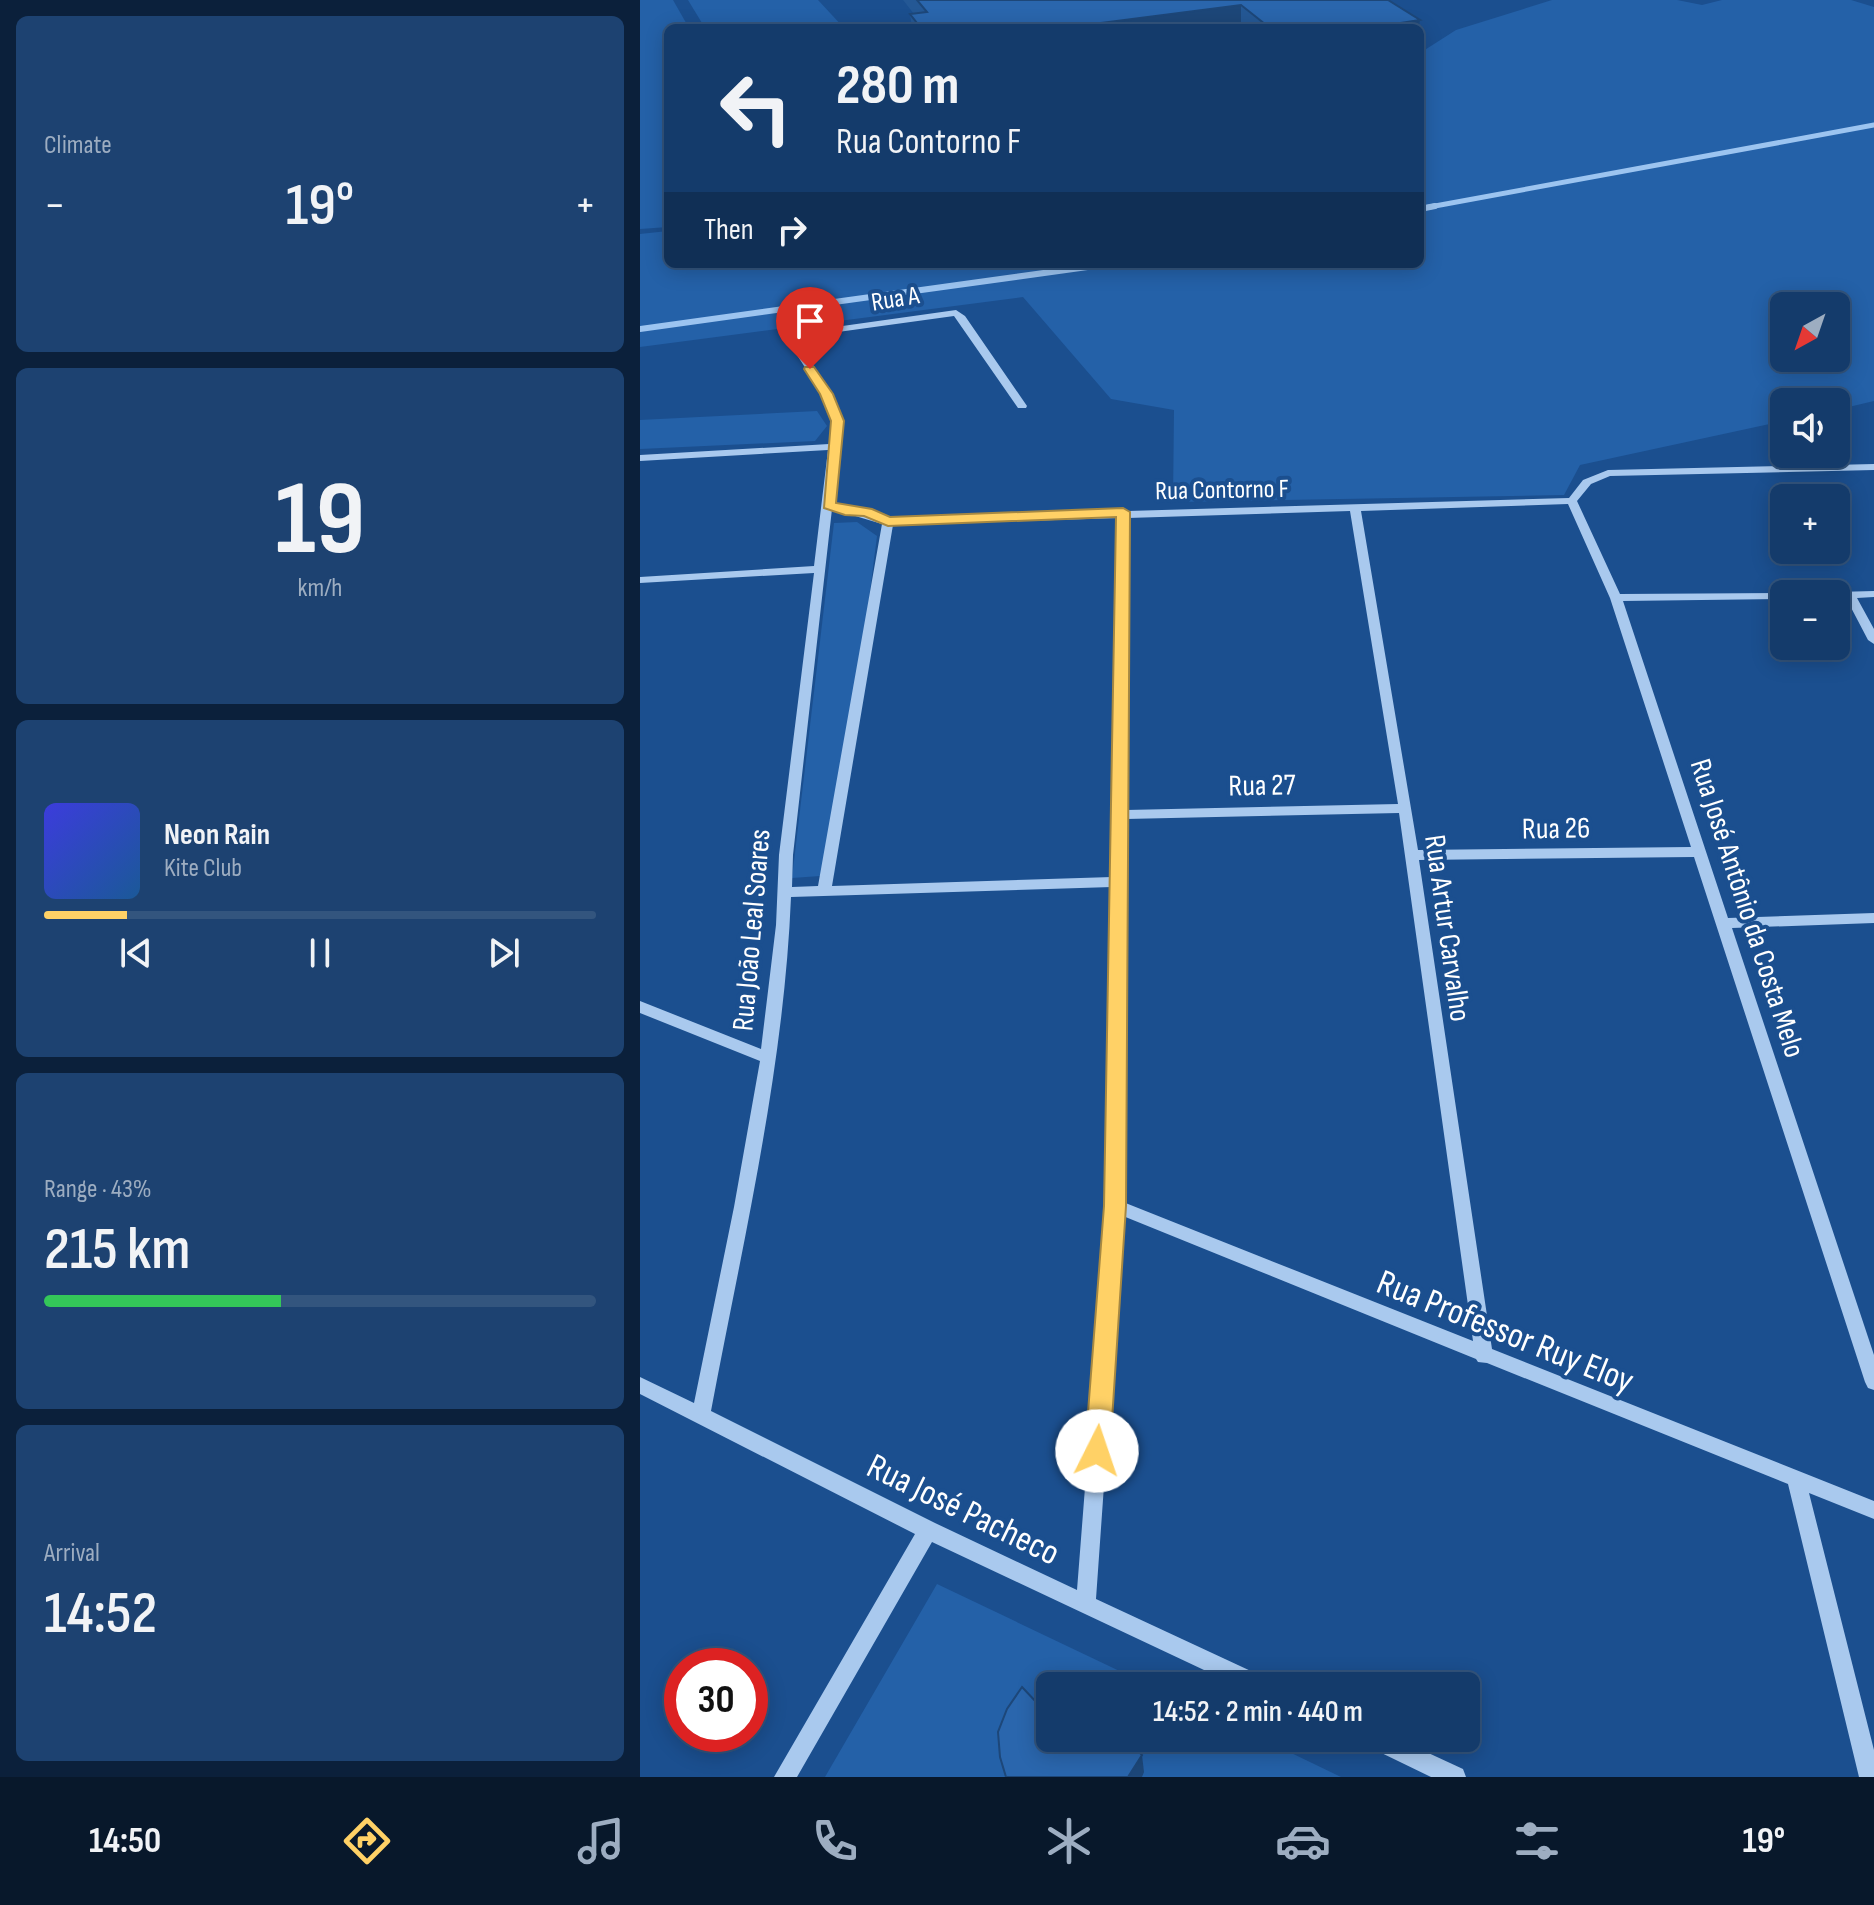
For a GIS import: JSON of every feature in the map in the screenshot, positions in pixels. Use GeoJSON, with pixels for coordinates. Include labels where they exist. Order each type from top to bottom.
{"type":"FeatureCollection","features":[{"type":"Feature","properties":{"kind":"street","name":"Rua A"},"geometry":{"type":"LineString","coordinates":[[795,338],[956,313],[1022,406]]}},
{"type":"Feature","properties":{"kind":"street","name":"Rua João Leal Soares"},"geometry":{"type":"LineString","coordinates":[[701,1415],[767,1058],[785,892],[786,855],[835,447],[837,421],[834,408],[793,344],[795,338]]}},
{"type":"Feature","properties":{"kind":"street"},"geometry":{"type":"LineString","coordinates":[[640,458],[835,447]]}},
{"type":"Feature","properties":{"kind":"street"},"geometry":{"type":"LineString","coordinates":[[1572,501],[1587,482],[1608,473],[1874,467]]}},
{"type":"Feature","properties":{"kind":"street","name":"Rua Contorno F"},"geometry":{"type":"LineString","coordinates":[[829,505],[845,511],[867,512],[888,522],[1123,512],[1355,509],[1572,501]]}},
{"type":"Feature","properties":{"kind":"street","name":"Rua José Antônio da Costa Melo"},"geometry":{"type":"LineString","coordinates":[[1572,501],[1616,598],[1874,1382]]}},
{"type":"Feature","properties":{"kind":"street","name":"Rua Artur Carvalho"},"geometry":{"type":"LineString","coordinates":[[1355,509],[1405,808],[1484,1356]]}},
{"type":"Feature","properties":{"kind":"street"},"geometry":{"type":"LineString","coordinates":[[1086,1604],[1115,1206],[1123,512]]}},
{"type":"Feature","properties":{"kind":"street"},"geometry":{"type":"LineString","coordinates":[[824,889],[888,522]]}},
{"type":"Feature","properties":{"kind":"street"},"geometry":{"type":"LineString","coordinates":[[640,580],[819,569]]}},
{"type":"Feature","properties":{"kind":"street"},"geometry":{"type":"LineString","coordinates":[[1874,594],[1850,595],[1874,640]]}},
{"type":"Feature","properties":{"kind":"street"},"geometry":{"type":"LineString","coordinates":[[1616,598],[1770,596]]}},
{"type":"Feature","properties":{"kind":"street","name":"Rua 27"},"geometry":{"type":"LineString","coordinates":[[1121,815],[1405,808]]}},
{"type":"Feature","properties":{"kind":"street","name":"Rua 26"},"geometry":{"type":"LineString","coordinates":[[1412,855],[1701,852]]}},
{"type":"Feature","properties":{"kind":"street"},"geometry":{"type":"LineString","coordinates":[[785,892],[1120,882]]}},
{"type":"Feature","properties":{"kind":"street"},"geometry":{"type":"LineString","coordinates":[[1724,923],[1874,918]]}},
{"type":"Feature","properties":{"kind":"street"},"geometry":{"type":"LineString","coordinates":[[640,1007],[767,1058]]}},
{"type":"Feature","properties":{"kind":"street","name":"Rua Professor Ruy Eloy"},"geometry":{"type":"LineString","coordinates":[[1115,1206],[1874,1510]]}},
{"type":"Feature","properties":{"kind":"street","name":"Rua José Pacheco"},"geometry":{"type":"LineString","coordinates":[[640,1385],[928,1530],[1231,1672]]}},
{"type":"Feature","properties":{"kind":"street"},"geometry":{"type":"LineString","coordinates":[[1796,1480],[1870,1777]]}},
{"type":"Feature","properties":{"kind":"street"},"geometry":{"type":"LineString","coordinates":[[785,1777],[928,1530]]}},
{"type":"Feature","properties":{"kind":"street"},"geometry":{"type":"LineString","coordinates":[[1402,1752],[1455,1777]]}},
{"type":"Feature","properties":{"kind":"shaded area"},"geometry":{"type":"Polygon","coordinates":[[[640,0],[673,0],[687,24],[664,24],[664,227],[640,229],[640,0]]]}},
{"type":"Feature","properties":{"kind":"shaded area"},"geometry":{"type":"Polygon","coordinates":[[[688,0],[818,0],[840,24],[703,24],[688,0]]]}},
{"type":"Feature","properties":{"kind":"shaded area"},"geometry":{"type":"Polygon","coordinates":[[[1552,0],[1677,0],[1702,5],[1722,0],[1851,0],[1874,7],[1874,401],[1850,407],[1850,388],[1770,388],[1770,424],[1580,465],[1564,495],[1173,502],[1174,410],[1111,399],[1023,297],[640,347],[640,234],[664,231],[664,268],[1424,268],[1424,50],[1456,30],[1552,0]]]}},
{"type":"Feature","properties":{"kind":"shaded area"},"geometry":{"type":"Polygon","coordinates":[[[817,411],[827,426],[815,441],[640,449],[640,420],[817,411]]]}},
{"type":"Feature","properties":{"kind":"shaded area"},"geometry":{"type":"Polygon","coordinates":[[[857,522],[877,536],[834,875],[792,878],[834,523],[857,522]]]}},
{"type":"Feature","properties":{"kind":"shaded area"},"geometry":{"type":"Polygon","coordinates":[[[937,1584],[1122,1672],[1036,1672],[1036,1752],[1289,1752],[1341,1777],[825,1777],[937,1584]]]}},
{"type":"Feature","properties":{"kind":"building"},"geometry":{"type":"Polygon","coordinates":[[[917,0],[1388,0],[1420,20],[1394,24],[1265,24],[1241,5],[1093,24],[918,24],[910,14],[927,12],[917,0]]]}},
{"type":"Feature","properties":{"kind":"building"},"geometry":{"type":"Polygon","coordinates":[[[1022,1687],[1036,1702],[1036,1752],[1139,1752],[1142,1755],[1128,1777],[1006,1777],[1000,1757],[998,1732],[1007,1709],[1022,1687]]]}},
{"type":"Feature","properties":{"kind":"waterway"},"geometry":{"type":"LineString","coordinates":[[1424,208],[1874,125]]}},
{"type":"Feature","properties":{"kind":"waterway"},"geometry":{"type":"LineString","coordinates":[[1424,208],[1435,206]]}},
{"type":"Feature","properties":{"kind":"waterway"},"geometry":{"type":"LineString","coordinates":[[640,329],[1080,268]]}},
{"type":"Feature","properties":{"kind":"route"},"geometry":{"type":"LineString","coordinates":[[810,369],[827,394],[837,421],[829,505],[845,511],[867,512],[888,522],[1123,512],[1115,1206],[1097,1451]]}}]}
